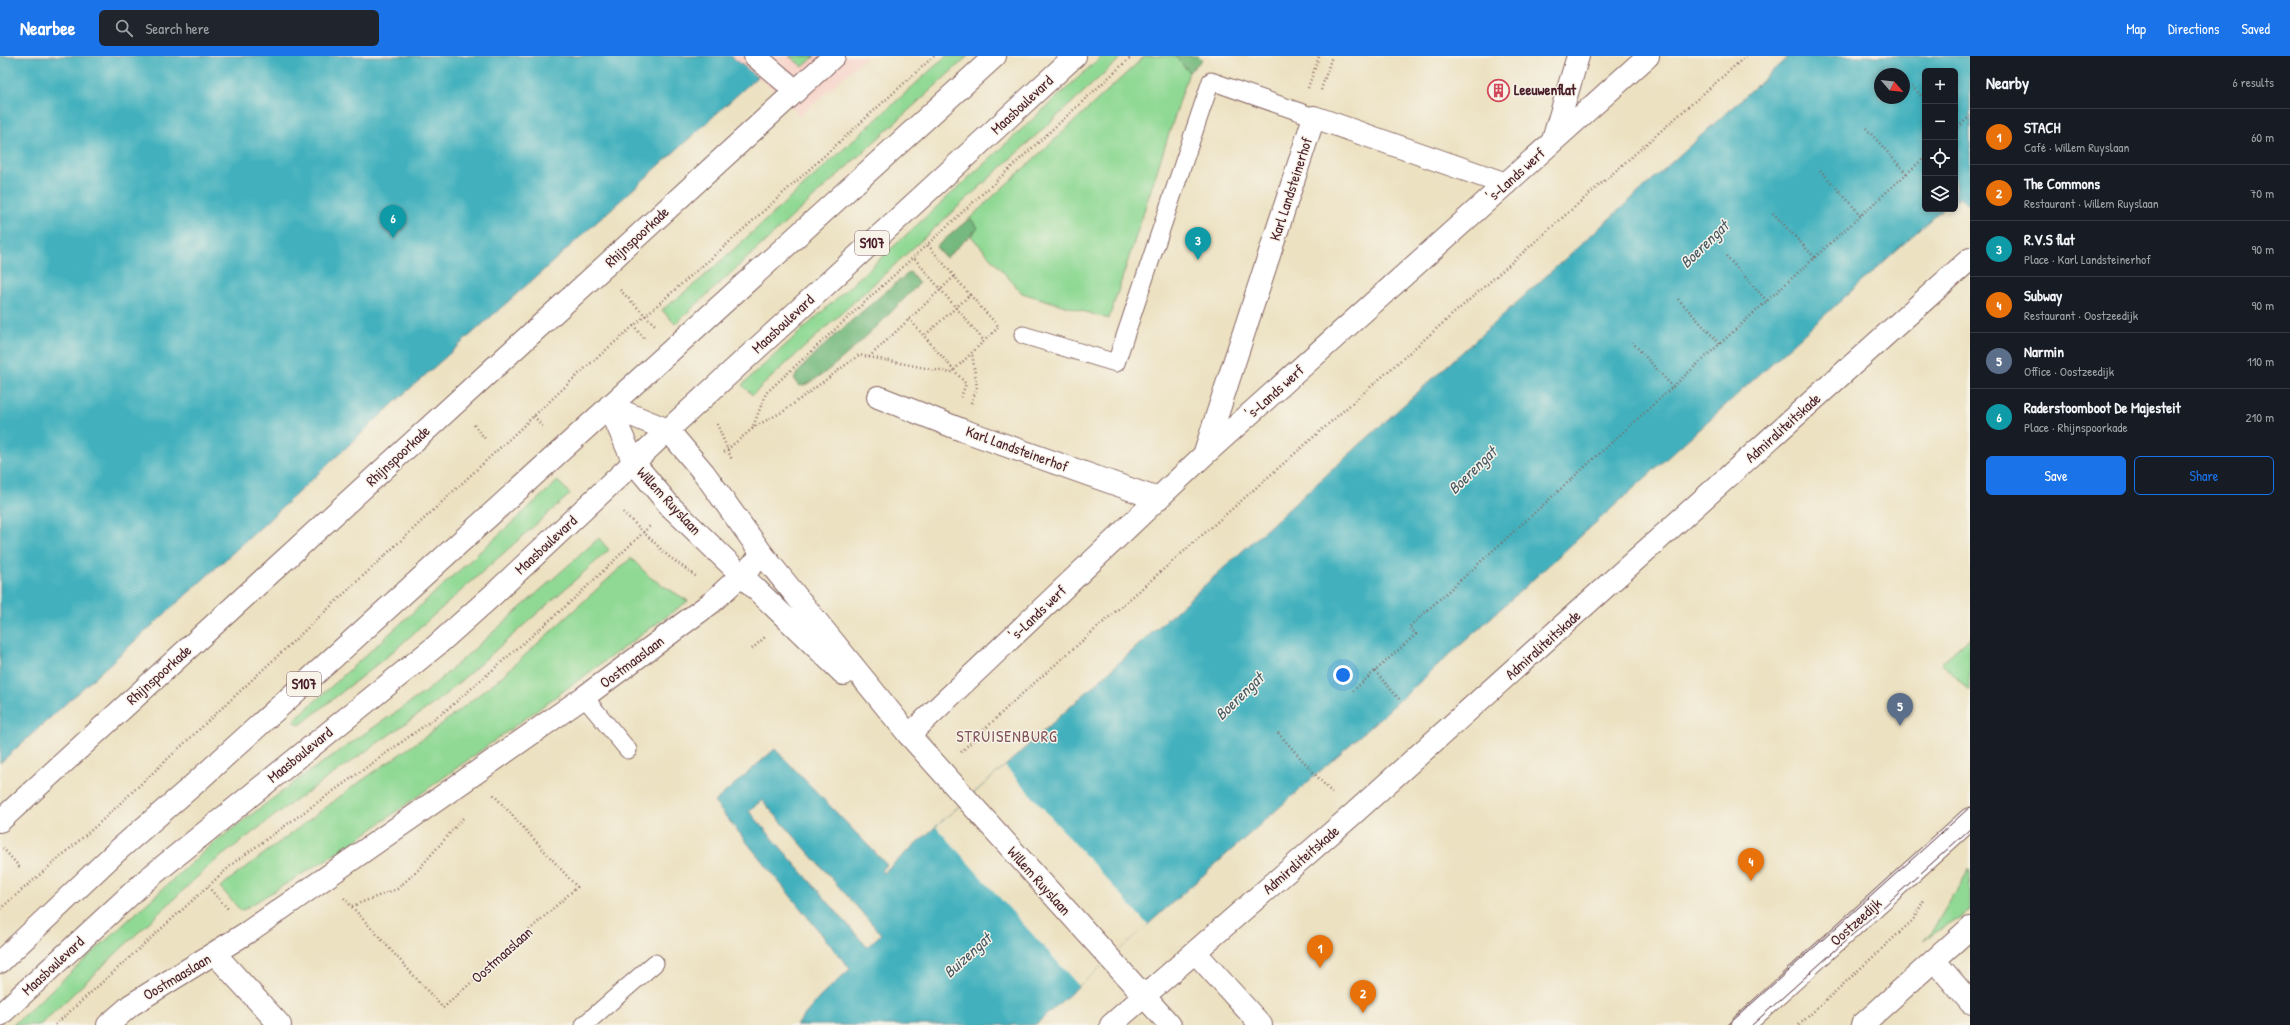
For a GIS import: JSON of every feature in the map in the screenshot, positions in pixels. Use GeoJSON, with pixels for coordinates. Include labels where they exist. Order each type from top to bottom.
{"type":"FeatureCollection","features":[{"type":"Feature","properties":{"kind":"street"},"geometry":{"type":"LineString","coordinates":[[754,56],[796,91]]}},
{"type":"Feature","properties":{"kind":"street","name":"Rhijnspoorkade"},"geometry":{"type":"LineString","coordinates":[[0,821],[834,56]]}},
{"type":"Feature","properties":{"kind":"street","name":"S107"},"geometry":{"type":"LineString","coordinates":[[0,962],[116,852],[196,782],[995,56]]}},
{"type":"Feature","properties":{"kind":"street","name":"Maasboulevard"},"geometry":{"type":"LineString","coordinates":[[0,1015],[145,881],[437,645],[495,593],[668,430],[1076,56]]}},
{"type":"Feature","properties":{"kind":"street"},"geometry":{"type":"LineString","coordinates":[[1553,140],[1578,56]]}},
{"type":"Feature","properties":{"kind":"street","name":"'s-Lands werf"},"geometry":{"type":"LineString","coordinates":[[909,735],[1204,455],[1648,56]]}},
{"type":"Feature","properties":{"kind":"street","name":"Karl Landsteinerhof"},"geometry":{"type":"LineString","coordinates":[[1204,455],[1316,107],[1506,184]]}},
{"type":"Feature","properties":{"kind":"street","name":"Admiraliteitskade"},"geometry":{"type":"LineString","coordinates":[[1111,1025],[1352,815],[1970,260]]}},
{"type":"Feature","properties":{"kind":"street","name":"Karl Landsteinerhof"},"geometry":{"type":"LineString","coordinates":[[878,397],[962,430],[1158,499]]}},
{"type":"Feature","properties":{"kind":"street","name":"Willem Ruyslaan"},"geometry":{"type":"LineString","coordinates":[[609,406],[634,463],[670,506],[909,735]]}},
{"type":"Feature","properties":{"kind":"street","name":"Willem Ruyslaan"},"geometry":{"type":"LineString","coordinates":[[609,406],[668,430],[704,473],[763,555],[909,735],[1170,1025]]}},
{"type":"Feature","properties":{"kind":"street","name":"Oostmaaslaan"},"geometry":{"type":"LineString","coordinates":[[108,1025],[130,1005],[215,954],[584,697],[710,603],[763,555]]}},
{"type":"Feature","properties":{"kind":"street","name":"Oostzeedijk"},"geometry":{"type":"LineString","coordinates":[[1743,1025],[1970,819]]}},
{"type":"Feature","properties":{"kind":"street"},"geometry":{"type":"LineString","coordinates":[[1862,1025],[1970,928]]}},
{"type":"Feature","properties":{"kind":"street"},"geometry":{"type":"LineString","coordinates":[[1195,952],[1261,1025]]}},
{"type":"Feature","properties":{"kind":"street"},"geometry":{"type":"LineString","coordinates":[[215,954],[280,1025]]}},
{"type":"Feature","properties":{"kind":"street"},"geometry":{"type":"LineString","coordinates":[[1934,960],[1970,1002]]}},
{"type":"Feature","properties":{"kind":"lane"},"geometry":{"type":"LineString","coordinates":[[1024,335],[1116,363],[1211,81],[1316,107]]}},
{"type":"Feature","properties":{"kind":"lane"},"geometry":{"type":"LineString","coordinates":[[584,697],[628,750]]}},
{"type":"Feature","properties":{"kind":"lane"},"geometry":{"type":"LineString","coordinates":[[584,1025],[655,963]]}},
{"type":"Feature","properties":{"kind":"path"},"geometry":{"type":"LineString","coordinates":[[0,909],[96,826],[633,325],[725,246],[934,56]]}},
{"type":"Feature","properties":{"kind":"path"},"geometry":{"type":"LineString","coordinates":[[752,429],[766,393],[1132,56]]}},
{"type":"Feature","properties":{"kind":"path"},"geometry":{"type":"LineString","coordinates":[[1306,93],[1319,56]]}},
{"type":"Feature","properties":{"kind":"path"},"geometry":{"type":"LineString","coordinates":[[1316,107],[1332,56]]}},
{"type":"Feature","properties":{"kind":"path"},"geometry":{"type":"LineString","coordinates":[[941,772],[1014,701],[1746,56]]}},
{"type":"Feature","properties":{"kind":"path"},"geometry":{"type":"LineString","coordinates":[[1912,86],[1922,97]]}},
{"type":"Feature","properties":{"kind":"path"},"geometry":{"type":"LineString","coordinates":[[1958,127],[1970,116]]}},
{"type":"Feature","properties":{"kind":"path"},"geometry":{"type":"LineString","coordinates":[[1866,128],[1907,174]]}},
{"type":"Feature","properties":{"kind":"path"},"geometry":{"type":"LineString","coordinates":[[1353,691],[1416,634],[1409,627],[1922,160]]}},
{"type":"Feature","properties":{"kind":"path"},"geometry":{"type":"LineString","coordinates":[[1820,170],[1861,215]]}},
{"type":"Feature","properties":{"kind":"path"},"geometry":{"type":"LineString","coordinates":[[1773,212],[1815,258]]}},
{"type":"Feature","properties":{"kind":"path"},"geometry":{"type":"LineString","coordinates":[[719,457],[752,429],[784,411],[859,355],[951,373],[999,327],[928,245]]}},
{"type":"Feature","properties":{"kind":"path"},"geometry":{"type":"LineString","coordinates":[[1726,256],[1767,301]]}},
{"type":"Feature","properties":{"kind":"path"},"geometry":{"type":"LineString","coordinates":[[913,258],[984,341]]}},
{"type":"Feature","properties":{"kind":"path"},"geometry":{"type":"LineString","coordinates":[[869,357],[954,276]]}},
{"type":"Feature","properties":{"kind":"path"},"geometry":{"type":"LineString","coordinates":[[617,287],[659,328]]}},
{"type":"Feature","properties":{"kind":"path"},"geometry":{"type":"LineString","coordinates":[[924,336],[970,295]]}},
{"type":"Feature","properties":{"kind":"path"},"geometry":{"type":"LineString","coordinates":[[1678,300],[1720,344]]}},
{"type":"Feature","properties":{"kind":"path"},"geometry":{"type":"LineString","coordinates":[[908,319],[966,384],[959,405]]}},
{"type":"Feature","properties":{"kind":"path"},"geometry":{"type":"LineString","coordinates":[[633,325],[663,359]]}},
{"type":"Feature","properties":{"kind":"path"},"geometry":{"type":"LineString","coordinates":[[1632,342],[1673,387]]}},
{"type":"Feature","properties":{"kind":"path"},"geometry":{"type":"LineString","coordinates":[[970,408],[977,387],[972,353]]}},
{"type":"Feature","properties":{"kind":"path"},"geometry":{"type":"LineString","coordinates":[[701,401],[715,421],[733,464]]}},
{"type":"Feature","properties":{"kind":"path"},"geometry":{"type":"LineString","coordinates":[[471,422],[486,440]]}},
{"type":"Feature","properties":{"kind":"path"},"geometry":{"type":"LineString","coordinates":[[55,1025],[236,861],[449,708],[575,598],[653,523]]}},
{"type":"Feature","properties":{"kind":"path"},"geometry":{"type":"LineString","coordinates":[[1375,671],[1400,700]]}},
{"type":"Feature","properties":{"kind":"path"},"geometry":{"type":"LineString","coordinates":[[1278,733],[1352,815]]}},
{"type":"Feature","properties":{"kind":"path","name":"Oostmaaslaan"},"geometry":{"type":"LineString","coordinates":[[326,877],[443,1008],[576,887],[474,773]]}},
{"type":"Feature","properties":{"kind":"path"},"geometry":{"type":"LineString","coordinates":[[352,906],[397,889],[418,870],[468,812]]}},
{"type":"Feature","properties":{"kind":"path"},"geometry":{"type":"LineString","coordinates":[[4,848],[21,869]]}},
{"type":"Feature","properties":{"kind":"path"},"geometry":{"type":"LineString","coordinates":[[208,887],[232,913]]}},
{"type":"Feature","properties":{"kind":"path"},"geometry":{"type":"LineString","coordinates":[[1799,1025],[1913,920],[1927,895]]}},
{"type":"Feature","properties":{"kind":"shaded area"},"geometry":{"type":"Polygon","coordinates":[[[731,56],[867,56],[800,116],[777,93],[731,56]]]}},
{"type":"Feature","properties":{"kind":"green space"},"geometry":{"type":"Polygon","coordinates":[[[789,56],[815,56],[803,67],[789,56]]]}},
{"type":"Feature","properties":{"kind":"green space"},"geometry":{"type":"Polygon","coordinates":[[[946,56],[968,56],[675,324],[662,310],[700,280],[946,56]]]}},
{"type":"Feature","properties":{"kind":"green space"},"geometry":{"type":"Polygon","coordinates":[[[1102,56],[1123,56],[752,395],[742,385],[1102,56]]]}},
{"type":"Feature","properties":{"kind":"green space"},"geometry":{"type":"Polygon","coordinates":[[[1145,56],[1175,56],[1189,72],[1109,319],[1022,293],[971,236],[978,228],[970,218],[1145,56]]]}},
{"type":"Feature","properties":{"kind":"green space"},"geometry":{"type":"Polygon","coordinates":[[[1175,56],[1198,56],[1202,60],[1189,72],[1175,56]]]}},
{"type":"Feature","properties":{"kind":"green space"},"geometry":{"type":"Polygon","coordinates":[[[970,218],[978,228],[946,258],[936,247],[970,218]]]}},
{"type":"Feature","properties":{"kind":"green space"},"geometry":{"type":"Polygon","coordinates":[[[910,272],[919,284],[841,359],[809,383],[799,386],[794,380],[810,359],[846,326],[910,272]]]}},
{"type":"Feature","properties":{"kind":"green space"},"geometry":{"type":"Polygon","coordinates":[[[558,481],[570,494],[389,655],[300,725],[293,721],[558,481]]]}},
{"type":"Feature","properties":{"kind":"green space"},"geometry":{"type":"Polygon","coordinates":[[[599,538],[609,550],[439,700],[286,807],[210,865],[40,1025],[13,1025],[211,845],[303,776],[428,690],[599,538]]]}},
{"type":"Feature","properties":{"kind":"green space"},"geometry":{"type":"Polygon","coordinates":[[[631,558],[651,578],[688,601],[350,845],[241,911],[220,887],[354,786],[429,734],[500,678],[631,558]]]}},
{"type":"Feature","properties":{"kind":"green space"},"geometry":{"type":"Polygon","coordinates":[[[1970,637],[1970,691],[1941,663],[1970,637]]]}},
{"type":"Feature","properties":{"kind":"green space"},"geometry":{"type":"Polygon","coordinates":[[[1970,868],[1970,911],[1922,941],[1932,931],[1970,868]]]}},
{"type":"Feature","properties":{"kind":"water"},"geometry":{"type":"Polygon","coordinates":[[[0,56],[731,56],[757,77],[546,268],[396,401],[259,529],[0,763],[0,56]]]}},
{"type":"Feature","properties":{"kind":"water"},"geometry":{"type":"Polygon","coordinates":[[[1789,56],[1970,56],[1970,206],[1961,198],[1958,199],[1958,68],[1922,68],[1922,212],[1939,212],[1400,700],[1035,1025],[796,1025],[820,997],[850,969],[714,802],[775,749],[887,865],[881,870],[883,873],[1005,766],[1789,56]],[[762,800],[749,811],[867,947],[881,934],[762,800]]]}},
{"type":"Feature","properties":{"kind":"pier"},"geometry":{"type":"Polygon","coordinates":[[[1005,766],[1148,925],[1079,986],[936,827],[1005,766]]]}},
{"type":"Feature","properties":{"kind":"tram line"},"geometry":{"type":"LineString","coordinates":[[1728,1025],[1970,807]]}},
{"type":"Feature","properties":{"kind":"tram line"},"geometry":{"type":"LineString","coordinates":[[1752,1025],[1970,829]]}},
{"type":"Feature","properties":{"kind":"place","name":"Leeuwenflat"},"geometry":{"type":"Point","coordinates":[1499,90]}},
{"type":"Feature","properties":{"kind":"place","name":"Raderstoomboot De Majesteit"},"geometry":{"type":"Point","coordinates":[393,238]}},
{"type":"Feature","properties":{"kind":"place","name":"R.V.S flat"},"geometry":{"type":"Point","coordinates":[1198,260]}},
{"type":"Feature","properties":{"kind":"place","name":"Narmin"},"geometry":{"type":"Point","coordinates":[1900,726]}},
{"type":"Feature","properties":{"kind":"place","name":"Subway"},"geometry":{"type":"Point","coordinates":[1751,881]}},
{"type":"Feature","properties":{"kind":"place","name":"STACH"},"geometry":{"type":"Point","coordinates":[1320,968]}},
{"type":"Feature","properties":{"kind":"place","name":"The Commons"},"geometry":{"type":"Point","coordinates":[1363,1013]}},
{"type":"Feature","properties":{"kind":"district","name":"STRUISENBURG"},"geometry":{"type":"Point","coordinates":[1007,736]}},
{"type":"Feature","properties":{"kind":"water label","name":"Boerengat"},"geometry":{"type":"Point","coordinates":[1704,244]}},
{"type":"Feature","properties":{"kind":"water label","name":"Boerengat"},"geometry":{"type":"Point","coordinates":[1472,470]}},
{"type":"Feature","properties":{"kind":"water label","name":"Boerengat"},"geometry":{"type":"Point","coordinates":[1239,696]}},
{"type":"Feature","properties":{"kind":"water label","name":"Buizengat"},"geometry":{"type":"Point","coordinates":[967,955]}}]}
